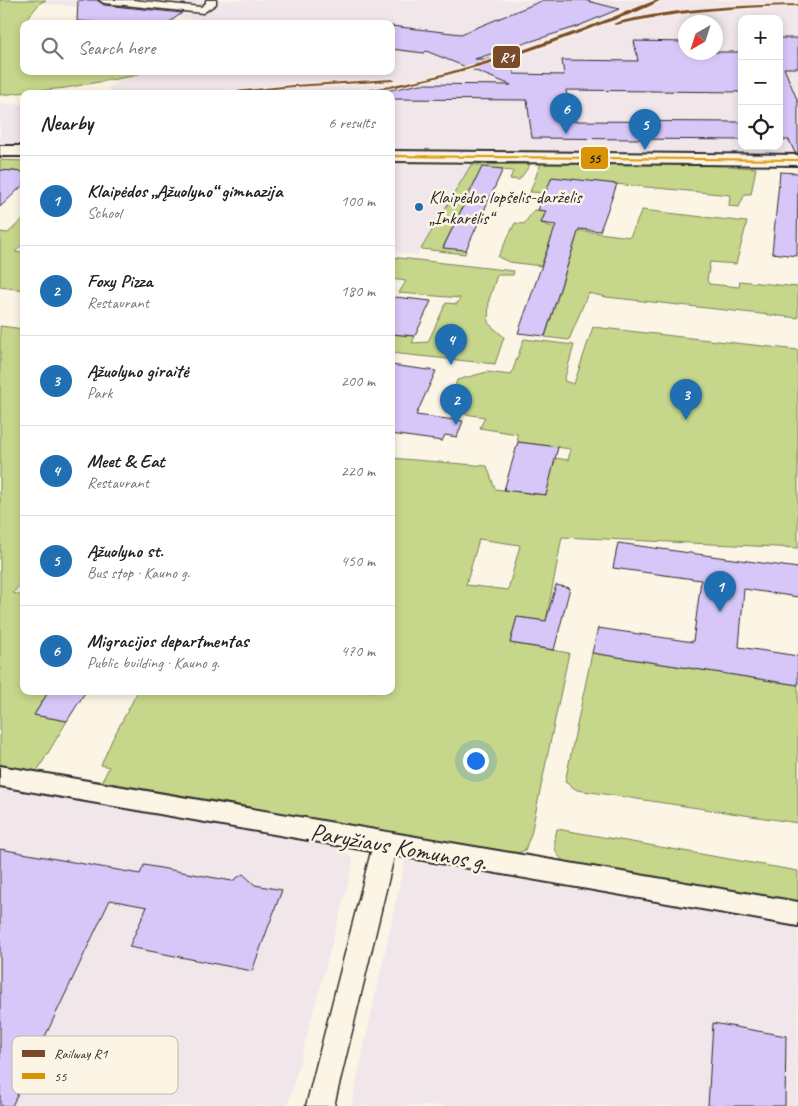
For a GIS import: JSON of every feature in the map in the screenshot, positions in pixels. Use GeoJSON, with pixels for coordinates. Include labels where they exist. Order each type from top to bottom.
{"type":"FeatureCollection","features":[{"type":"Feature","properties":{"kind":"main road"},"geometry":{"type":"LineString","coordinates":[[0,151],[20,151]]}},
{"type":"Feature","properties":{"kind":"main road"},"geometry":{"type":"LineString","coordinates":[[395,156],[798,160]]}},
{"type":"Feature","properties":{"kind":"street"},"geometry":{"type":"LineString","coordinates":[[104,0],[203,10],[211,4],[211,0]]}},
{"type":"Feature","properties":{"kind":"street","name":"Paryžiaus Komunos g."},"geometry":{"type":"LineString","coordinates":[[0,776],[798,914]]}},
{"type":"Feature","properties":{"kind":"street"},"geometry":{"type":"LineString","coordinates":[[320,1106],[385,844]]}},
{"type":"Feature","properties":{"kind":"shaded area"},"geometry":{"type":"Polygon","coordinates":[[[46,0],[798,0],[798,155],[395,152],[395,90],[109,90],[107,87],[136,75],[395,75],[395,20],[203,20],[40,3],[46,0]]]}},
{"type":"Feature","properties":{"kind":"shaded area"},"geometry":{"type":"Polygon","coordinates":[[[0,104],[20,104],[20,147],[0,147],[0,104]]]}},
{"type":"Feature","properties":{"kind":"shaded area","name":"Klaipėdos lopšelis-darželis „Inkarėlis“"},"geometry":{"type":"Polygon","coordinates":[[[395,164],[471,165],[417,255],[395,252],[395,164]]]}},
{"type":"Feature","properties":{"kind":"shaded area"},"geometry":{"type":"Polygon","coordinates":[[[0,786],[324,843],[341,848],[353,859],[353,866],[288,1106],[0,1106],[0,786]]]}},
{"type":"Feature","properties":{"kind":"shaded area"},"geometry":{"type":"Polygon","coordinates":[[[405,860],[798,928],[798,1106],[351,1106],[405,860]]]}},
{"type":"Feature","properties":{"kind":"green space"},"geometry":{"type":"Polygon","coordinates":[[[0,0],[46,0],[40,3],[26,20],[20,20],[20,75],[135,75],[65,88],[20,90],[20,93],[0,95],[0,0]]]}},
{"type":"Feature","properties":{"kind":"green space"},"geometry":{"type":"Polygon","coordinates":[[[0,160],[20,161],[20,172],[0,170],[0,160]]]}},
{"type":"Feature","properties":{"kind":"green space"},"geometry":{"type":"Polygon","coordinates":[[[542,160],[738,163],[738,167],[756,168],[751,194],[745,194],[739,207],[729,206],[730,195],[552,178],[546,193],[530,192],[542,160]]]}},
{"type":"Feature","properties":{"kind":"green space"},"geometry":{"type":"Polygon","coordinates":[[[471,165],[530,165],[519,180],[510,179],[513,171],[482,168],[443,247],[466,250],[465,254],[421,249],[471,165]]]}},
{"type":"Feature","properties":{"kind":"green space"},"geometry":{"type":"Polygon","coordinates":[[[534,210],[546,211],[541,223],[552,227],[630,237],[642,210],[747,222],[736,264],[710,262],[707,280],[709,284],[739,287],[740,281],[798,287],[798,318],[606,297],[588,293],[569,340],[545,337],[576,239],[552,236],[541,266],[509,262],[498,257],[515,223],[524,224],[534,210]]]}},
{"type":"Feature","properties":{"kind":"green space"},"geometry":{"type":"Polygon","coordinates":[[[20,222],[20,247],[15,252],[20,253],[20,290],[0,287],[0,232],[8,233],[20,222]]]}},
{"type":"Feature","properties":{"kind":"green space"},"geometry":{"type":"Polygon","coordinates":[[[395,257],[514,271],[513,275],[497,275],[489,300],[488,323],[504,337],[495,364],[395,353],[395,334],[415,336],[412,343],[428,342],[446,303],[457,304],[460,298],[399,293],[406,281],[395,280],[395,257]]]}},
{"type":"Feature","properties":{"kind":"green space"},"geometry":{"type":"Polygon","coordinates":[[[0,326],[20,328],[20,585],[13,593],[20,595],[20,695],[46,695],[34,715],[67,721],[36,773],[0,767],[0,326]]]}},
{"type":"Feature","properties":{"kind":"green space"},"geometry":{"type":"Polygon","coordinates":[[[593,327],[798,350],[798,548],[562,537],[546,621],[517,617],[510,643],[569,653],[531,834],[525,850],[513,855],[101,784],[109,767],[101,765],[136,695],[395,695],[395,458],[487,466],[495,489],[545,495],[555,458],[568,460],[571,449],[518,442],[517,434],[480,428],[485,417],[451,412],[449,407],[457,380],[487,372],[511,375],[524,339],[574,345],[564,381],[574,384],[593,327]],[[479,539],[466,585],[508,590],[520,545],[479,539]]]}},
{"type":"Feature","properties":{"kind":"green space"},"geometry":{"type":"Polygon","coordinates":[[[592,653],[798,685],[798,823],[577,790],[565,782],[592,653]]]}},
{"type":"Feature","properties":{"kind":"green space"},"geometry":{"type":"Polygon","coordinates":[[[557,829],[798,871],[798,904],[567,864],[555,849],[557,829]]]}},
{"type":"Feature","properties":{"kind":"building"},"geometry":{"type":"Polygon","coordinates":[[[78,0],[97,0],[104,5],[182,13],[172,20],[77,20],[78,0]]]}},
{"type":"Feature","properties":{"kind":"building"},"geometry":{"type":"Polygon","coordinates":[[[544,0],[584,0],[619,9],[576,27],[475,59],[512,59],[514,74],[564,75],[562,60],[638,61],[634,41],[678,42],[678,60],[723,60],[723,52],[738,52],[738,92],[566,90],[571,121],[738,122],[738,140],[532,138],[527,100],[395,99],[395,90],[389,90],[421,84],[511,85],[426,51],[424,53],[395,49],[395,26],[461,34],[544,0]]]}},
{"type":"Feature","properties":{"kind":"building"},"geometry":{"type":"Polygon","coordinates":[[[783,38],[798,38],[798,68],[784,68],[798,102],[798,153],[795,153],[789,140],[783,140],[783,38]]]}},
{"type":"Feature","properties":{"kind":"building"},"geometry":{"type":"Polygon","coordinates":[[[482,167],[503,169],[466,250],[443,248],[482,167]]]}},
{"type":"Feature","properties":{"kind":"building"},"geometry":{"type":"Polygon","coordinates":[[[0,170],[20,172],[20,188],[0,207],[0,170]]]}},
{"type":"Feature","properties":{"kind":"building"},"geometry":{"type":"Polygon","coordinates":[[[780,172],[798,173],[797,256],[772,253],[780,172]]]}},
{"type":"Feature","properties":{"kind":"building"},"geometry":{"type":"Polygon","coordinates":[[[552,177],[617,184],[600,231],[579,229],[545,336],[518,333],[556,225],[541,223],[546,211],[538,210],[552,177]]]}},
{"type":"Feature","properties":{"kind":"building"},"geometry":{"type":"Polygon","coordinates":[[[395,297],[431,301],[415,336],[395,334],[395,297]]]}},
{"type":"Feature","properties":{"kind":"building"},"geometry":{"type":"Polygon","coordinates":[[[395,366],[436,371],[416,415],[463,421],[457,437],[445,435],[442,441],[395,435],[395,366]]]}},
{"type":"Feature","properties":{"kind":"building"},"geometry":{"type":"Polygon","coordinates":[[[518,442],[558,447],[546,495],[504,490],[518,442]]]}},
{"type":"Feature","properties":{"kind":"building"},"geometry":{"type":"Polygon","coordinates":[[[618,543],[798,568],[798,597],[744,589],[739,647],[798,656],[798,685],[592,653],[598,628],[693,642],[701,580],[613,568],[618,543]]]}},
{"type":"Feature","properties":{"kind":"building"},"geometry":{"type":"Polygon","coordinates":[[[556,585],[570,588],[554,650],[510,643],[517,617],[546,621],[556,585]]]}},
{"type":"Feature","properties":{"kind":"building"},"geometry":{"type":"Polygon","coordinates":[[[46,695],[83,695],[67,721],[34,715],[46,695]]]}},
{"type":"Feature","properties":{"kind":"building"},"geometry":{"type":"Polygon","coordinates":[[[0,849],[140,874],[144,865],[232,881],[243,874],[255,885],[282,890],[252,971],[129,947],[147,907],[110,900],[45,1036],[12,1036],[12,1094],[18,1094],[12,1106],[0,1106],[0,849]]]}},
{"type":"Feature","properties":{"kind":"building"},"geometry":{"type":"Polygon","coordinates":[[[713,1023],[786,1036],[785,1106],[708,1106],[713,1023]]]}},
{"type":"Feature","properties":{"kind":"rail line","name":"R1"},"geometry":{"type":"LineString","coordinates":[[371,90],[428,79],[507,57],[584,30],[659,0]]}},
{"type":"Feature","properties":{"kind":"rail line","name":"R1"},"geometry":{"type":"LineString","coordinates":[[615,24],[706,9],[798,5]]}},
{"type":"Feature","properties":{"kind":"rail line","name":"R1"},"geometry":{"type":"LineString","coordinates":[[250,90],[392,80]]}},
{"type":"Feature","properties":{"kind":"transit line","name":"55"},"geometry":{"type":"LineString","coordinates":[[395,156],[798,160]]}},
{"type":"Feature","properties":{"kind":"place","name":"Migracijos departmentas"},"geometry":{"type":"Point","coordinates":[566,134]}},
{"type":"Feature","properties":{"kind":"place","name":"Ąžuolyno st."},"geometry":{"type":"Point","coordinates":[645,150]}},
{"type":"Feature","properties":{"kind":"place","name":"Klaipėdos lopšelis-darželis „Inkarėlis“"},"geometry":{"type":"Point","coordinates":[419,207]}},
{"type":"Feature","properties":{"kind":"place","name":"Meet & Eat"},"geometry":{"type":"Point","coordinates":[451,365]}},
{"type":"Feature","properties":{"kind":"place","name":"Ąžuolyno giraitė"},"geometry":{"type":"Point","coordinates":[686,420]}},
{"type":"Feature","properties":{"kind":"place","name":"Foxy Pizza"},"geometry":{"type":"Point","coordinates":[456,425]}},
{"type":"Feature","properties":{"kind":"place","name":"Klaipėdos „Ąžuolyno“ gimnazija"},"geometry":{"type":"Point","coordinates":[720,612]}}]}
